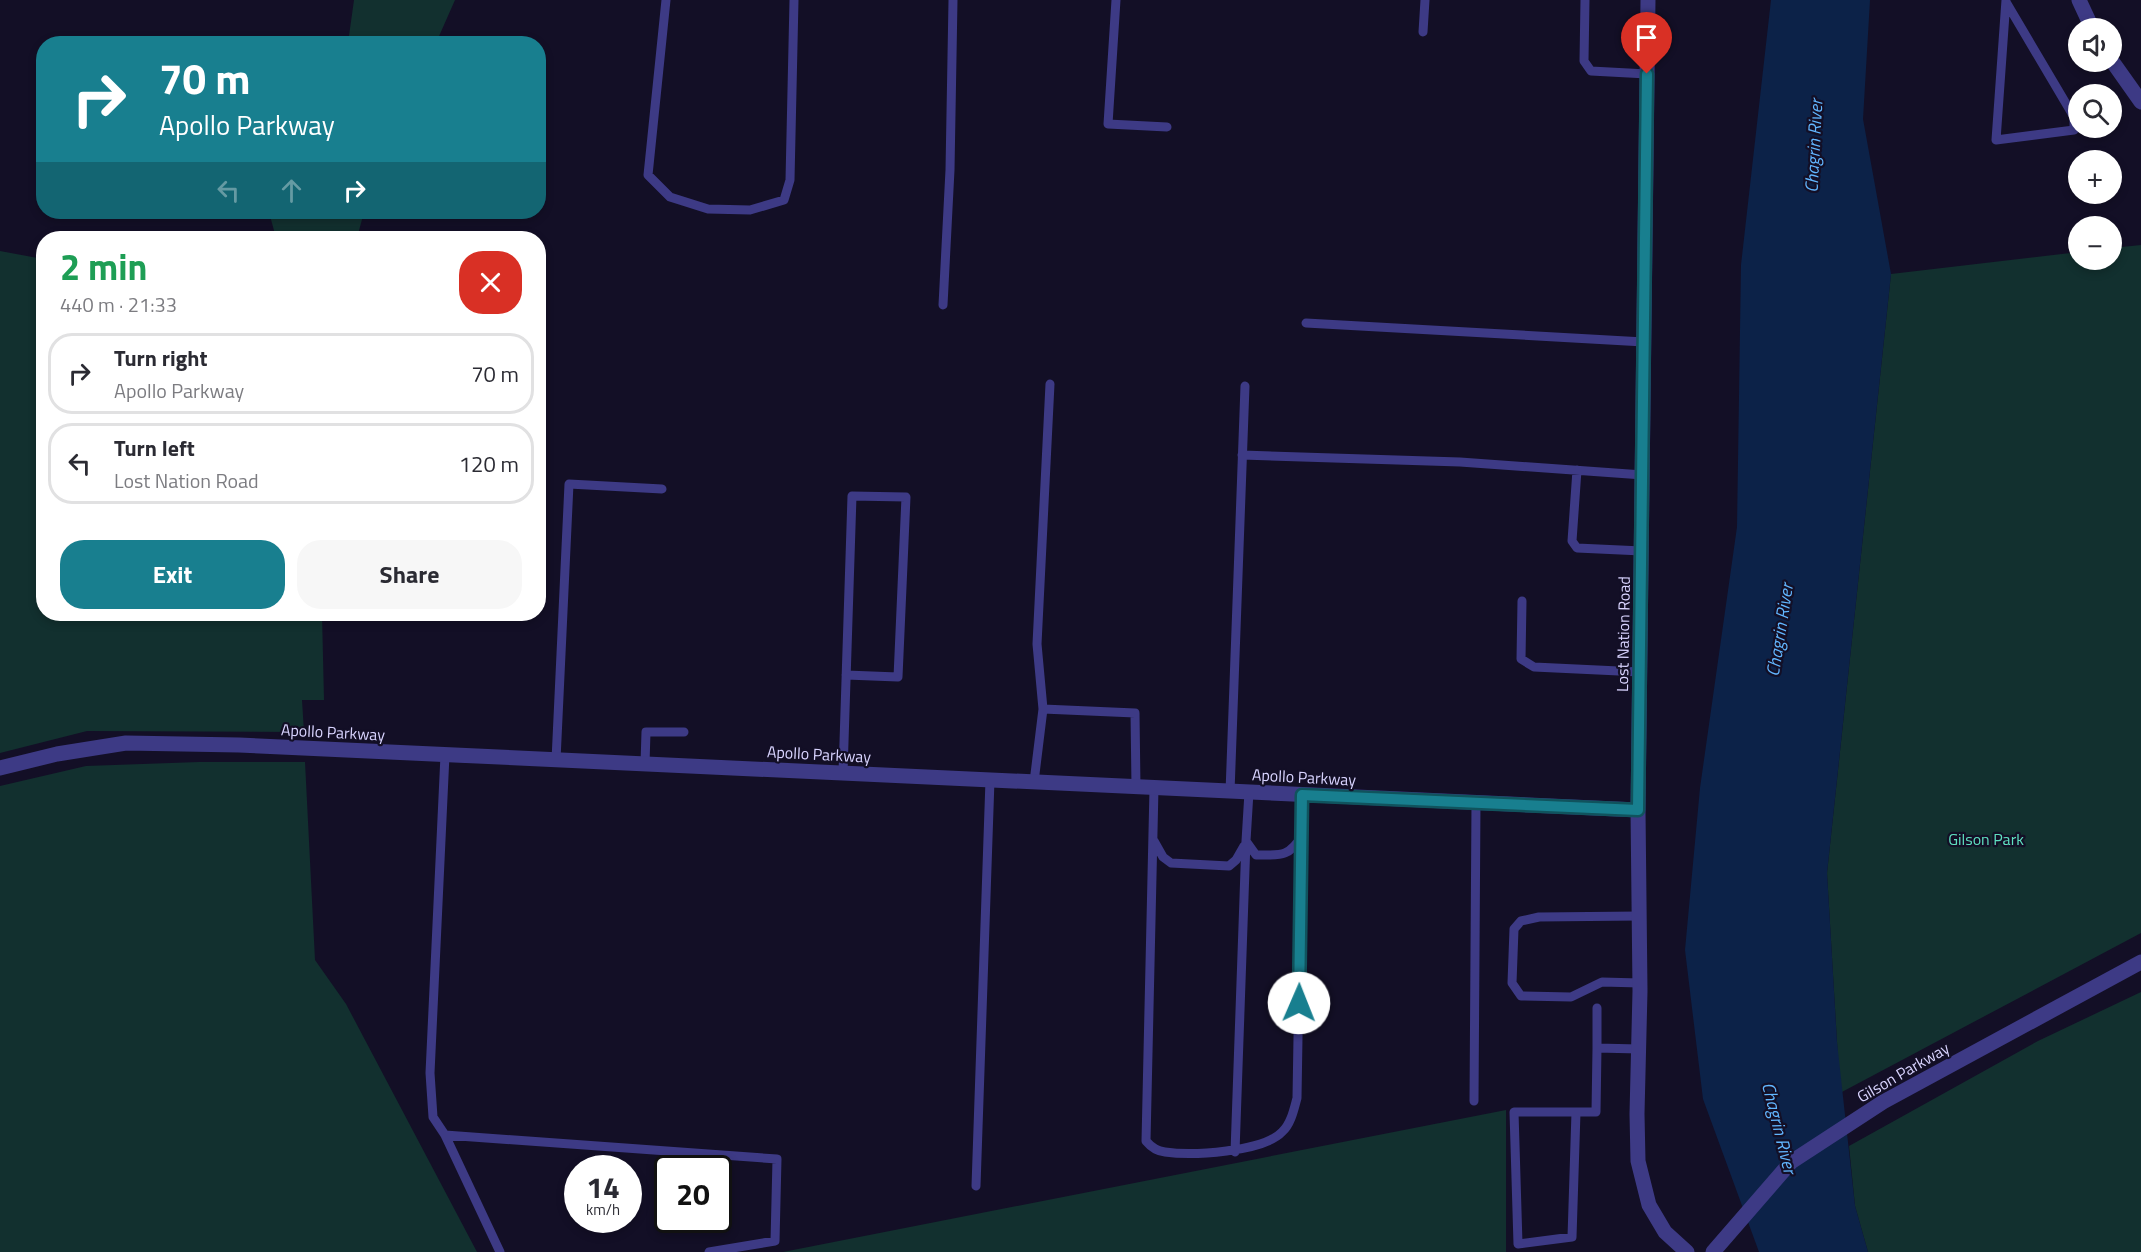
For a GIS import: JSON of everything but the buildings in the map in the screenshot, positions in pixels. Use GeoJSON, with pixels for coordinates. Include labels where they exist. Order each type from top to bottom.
{"type":"FeatureCollection","features":[{"type":"Feature","properties":{"kind":"street","name":"Lost Nation Road"},"geometry":{"type":"LineString","coordinates":[[1648,0],[1638,810],[1640,916],[1638,1161],[1649,1205],[1665,1232],[1687,1252]]}},
{"type":"Feature","properties":{"kind":"street"},"geometry":{"type":"LineString","coordinates":[[2079,0],[2087,18]]}},
{"type":"Feature","properties":{"kind":"street"},"geometry":{"type":"LineString","coordinates":[[2120,72],[2141,102]]}},
{"type":"Feature","properties":{"kind":"street","name":"Apollo Parkway"},"geometry":{"type":"LineString","coordinates":[[0,768],[57,754],[126,743],[239,745],[1638,810]]}},
{"type":"Feature","properties":{"kind":"street","name":"Gilson Parkway"},"geometry":{"type":"LineString","coordinates":[[1717,1246],[1791,1162],[1883,1102],[2141,962]]}},
{"type":"Feature","properties":{"kind":"lane"},"geometry":{"type":"LineString","coordinates":[[666,0],[648,175],[670,197],[708,209],[750,210],[784,200],[790,180],[794,0]]}},
{"type":"Feature","properties":{"kind":"lane"},"geometry":{"type":"LineString","coordinates":[[944,305],[950,170],[953,0]]}},
{"type":"Feature","properties":{"kind":"lane"},"geometry":{"type":"LineString","coordinates":[[1116,0],[1108,124],[1167,128]]}},
{"type":"Feature","properties":{"kind":"lane"},"geometry":{"type":"LineString","coordinates":[[1423,32],[1425,0]]}},
{"type":"Feature","properties":{"kind":"lane"},"geometry":{"type":"LineString","coordinates":[[1585,0],[1584,61],[1591,71],[1647,74]]}},
{"type":"Feature","properties":{"kind":"lane"},"geometry":{"type":"LineString","coordinates":[[2006,1],[2074,117],[2074,130],[1995,141],[2006,1]]}},
{"type":"Feature","properties":{"kind":"lane"},"geometry":{"type":"LineString","coordinates":[[1306,323],[1644,342]]}},
{"type":"Feature","properties":{"kind":"lane"},"geometry":{"type":"LineString","coordinates":[[1035,782],[1043,710],[1037,644],[1050,384]]}},
{"type":"Feature","properties":{"kind":"lane"},"geometry":{"type":"LineString","coordinates":[[1230,792],[1245,386]]}},
{"type":"Feature","properties":{"kind":"lane"},"geometry":{"type":"LineString","coordinates":[[1242,455],[1460,462],[1642,474]]}},
{"type":"Feature","properties":{"kind":"lane"},"geometry":{"type":"LineString","coordinates":[[1577,470],[1572,541],[1577,548],[1642,551]]}},
{"type":"Feature","properties":{"kind":"lane"},"geometry":{"type":"LineString","coordinates":[[555,760],[569,484],[662,489]]}},
{"type":"Feature","properties":{"kind":"lane"},"geometry":{"type":"LineString","coordinates":[[843,773],[846,675],[852,496],[906,497],[898,677],[846,675]]}},
{"type":"Feature","properties":{"kind":"lane"},"geometry":{"type":"LineString","coordinates":[[1522,601],[1521,660],[1534,667],[1640,672]]}},
{"type":"Feature","properties":{"kind":"lane"},"geometry":{"type":"LineString","coordinates":[[1043,710],[1135,713],[1136,787]]}},
{"type":"Feature","properties":{"kind":"lane"},"geometry":{"type":"LineString","coordinates":[[645,764],[646,732],[684,732]]}},
{"type":"Feature","properties":{"kind":"lane"},"geometry":{"type":"LineString","coordinates":[[445,755],[430,1073],[433,1117],[445,1135],[500,1252]]}},
{"type":"Feature","properties":{"kind":"lane"},"geometry":{"type":"LineString","coordinates":[[976,1186],[990,780]]}},
{"type":"Feature","properties":{"kind":"lane"},"geometry":{"type":"LineString","coordinates":[[1154,788],[1146,1141],[1152,1148],[1164,1152],[1235,1152],[1265,1142],[1282,1133],[1291,1118],[1297,1098],[1302,795]]}},
{"type":"Feature","properties":{"kind":"lane"},"geometry":{"type":"LineString","coordinates":[[1235,1152],[1249,792]]}},
{"type":"Feature","properties":{"kind":"lane"},"geometry":{"type":"LineString","coordinates":[[1474,1101],[1476,803]]}},
{"type":"Feature","properties":{"kind":"lane"},"geometry":{"type":"LineString","coordinates":[[1246,841],[1250,850],[1256,855],[1281,855],[1291,852],[1302,836]]}},
{"type":"Feature","properties":{"kind":"lane"},"geometry":{"type":"LineString","coordinates":[[1153,839],[1163,857],[1171,863],[1229,866],[1236,860],[1246,841]]}},
{"type":"Feature","properties":{"kind":"lane"},"geometry":{"type":"LineString","coordinates":[[1640,916],[1539,917],[1521,921],[1514,929],[1512,983],[1521,996],[1571,997],[1602,982],[1640,983]]}},
{"type":"Feature","properties":{"kind":"lane"},"geometry":{"type":"LineString","coordinates":[[1576,1112],[1572,1237],[1518,1244],[1514,1112],[1576,1112],[1596,1112],[1597,1008]]}},
{"type":"Feature","properties":{"kind":"lane"},"geometry":{"type":"LineString","coordinates":[[1597,1048],[1638,1049]]}},
{"type":"Feature","properties":{"kind":"lane"},"geometry":{"type":"LineString","coordinates":[[445,1135],[777,1159],[775,1241],[709,1252]]}},
{"type":"Feature","properties":{"kind":"green space"},"geometry":{"type":"Polygon","coordinates":[[[354,0],[455,0],[439,36],[349,36],[354,0]]]}},
{"type":"Feature","properties":{"kind":"green space"},"geometry":{"type":"Polygon","coordinates":[[[271,219],[362,219],[359,231],[274,231],[271,219]]]}},
{"type":"Feature","properties":{"kind":"green space","name":"Gilson Park"},"geometry":{"type":"Polygon","coordinates":[[[2141,245],[2141,933],[1840,1093],[1827,873],[1891,274],[2068,253],[2068,270],[2122,270],[2122,247],[2141,245]]]}},
{"type":"Feature","properties":{"kind":"green space"},"geometry":{"type":"Polygon","coordinates":[[[0,251],[36,258],[36,621],[322,621],[324,700],[302,700],[304,732],[87,731],[0,753],[0,251]]]}},
{"type":"Feature","properties":{"kind":"green space"},"geometry":{"type":"Polygon","coordinates":[[[199,762],[305,762],[315,960],[346,1004],[477,1252],[0,1252],[0,786],[86,766],[199,762]]]}},
{"type":"Feature","properties":{"kind":"green space"},"geometry":{"type":"Polygon","coordinates":[[[2141,992],[2141,1252],[1868,1252],[1855,1206],[1849,1146],[2038,1041],[2141,992]]]}},
{"type":"Feature","properties":{"kind":"green space"},"geometry":{"type":"Polygon","coordinates":[[[1506,1110],[1506,1252],[783,1252],[1506,1110]]]}},
{"type":"Feature","properties":{"kind":"water","name":"Chagrin River"},"geometry":{"type":"Polygon","coordinates":[[[1771,0],[1870,0],[1863,119],[1891,274],[1827,873],[1837,1042],[1855,1206],[1868,1252],[1759,1252],[1703,1099],[1685,950],[1700,788],[1737,527],[1741,265],[1771,0]]]}},
{"type":"Feature","properties":{"kind":"route"},"geometry":{"type":"LineString","coordinates":[[1299,1003],[1302,795],[1638,810],[1647,74]]}}]}
